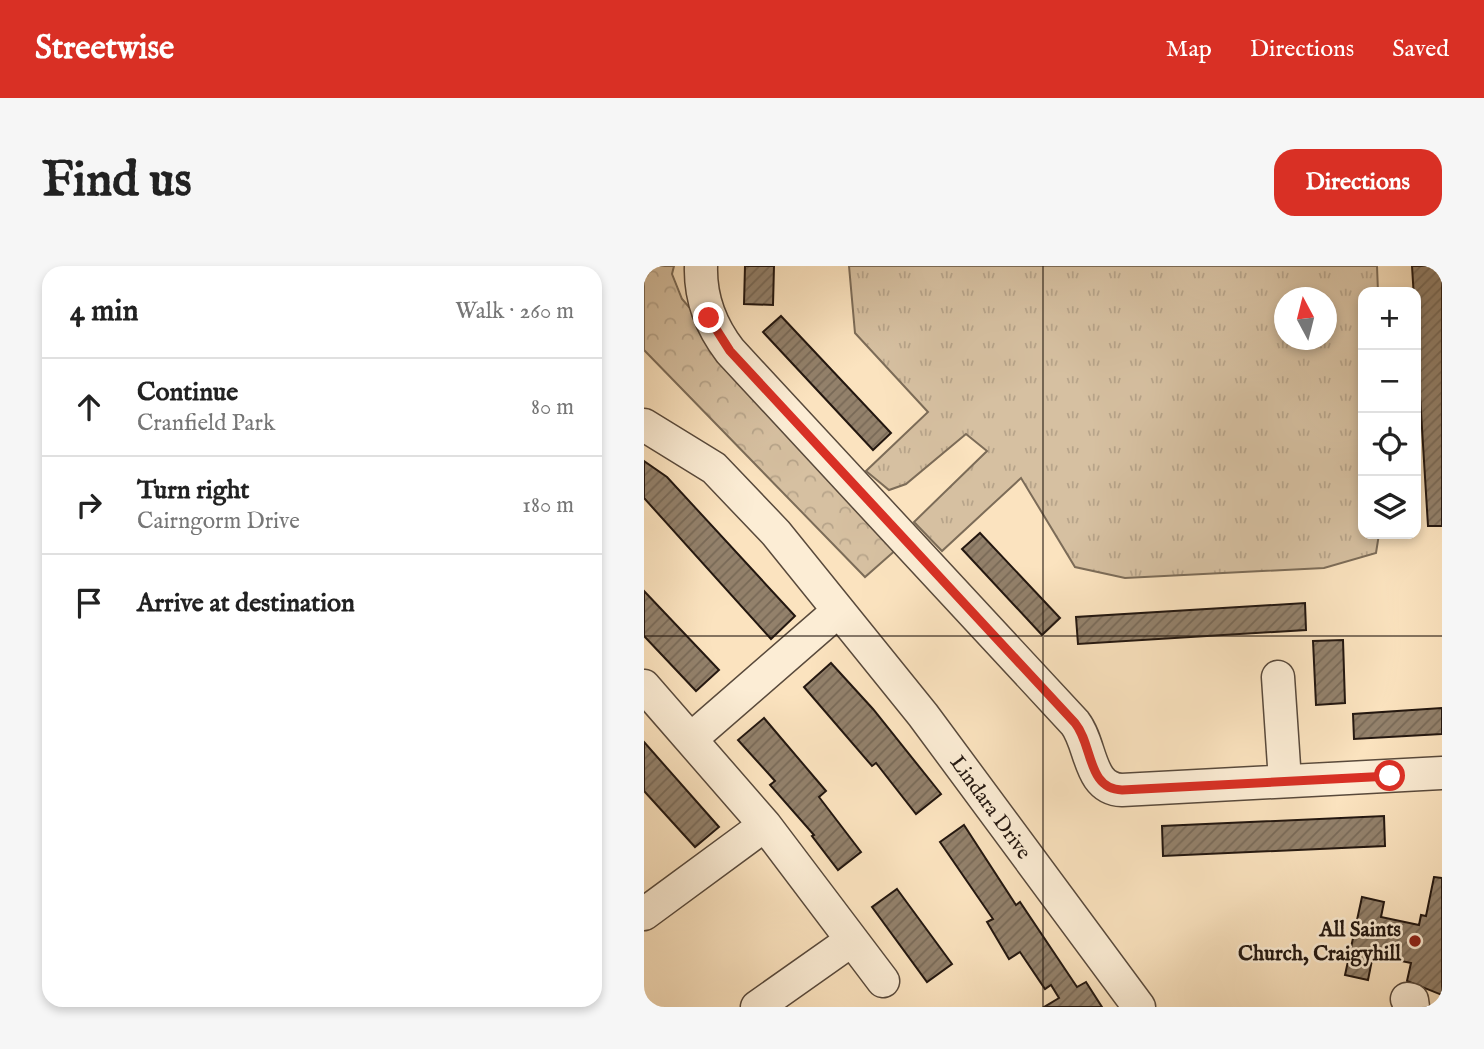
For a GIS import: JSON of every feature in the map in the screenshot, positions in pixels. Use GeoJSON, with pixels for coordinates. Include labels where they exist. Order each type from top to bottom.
{"type":"FeatureCollection","features":[{"type":"Feature","properties":{"kind":"street"},"geometry":{"type":"LineString","coordinates":[[701,266],[705,306],[714,329],[730,351],[1075,723],[1084,736],[1098,778],[1113,790],[1442,773]]}},
{"type":"Feature","properties":{"kind":"street","name":"Lindara Drive"},"geometry":{"type":"LineString","coordinates":[[644,425],[702,460],[724,477],[776,533],[837,612],[923,715],[1139,1007]]}},
{"type":"Feature","properties":{"kind":"street"},"geometry":{"type":"LineString","coordinates":[[691,739],[837,612]]}},
{"type":"Feature","properties":{"kind":"street"},"geometry":{"type":"LineString","coordinates":[[1278,677],[1285,781]]}},
{"type":"Feature","properties":{"kind":"street"},"geometry":{"type":"LineString","coordinates":[[644,686],[765,825],[883,981]]}},
{"type":"Feature","properties":{"kind":"street"},"geometry":{"type":"LineString","coordinates":[[644,914],[765,825]]}},
{"type":"Feature","properties":{"kind":"street"},"geometry":{"type":"LineString","coordinates":[[757,1007],[852,940]]}},
{"type":"Feature","properties":{"kind":"green space"},"geometry":{"type":"Polygon","coordinates":[[[644,266],[674,266],[672,274],[682,299],[898,548],[865,577],[644,350],[644,266]]]}},
{"type":"Feature","properties":{"kind":"green space"},"geometry":{"type":"Polygon","coordinates":[[[849,266],[1377,266],[1378,287],[1358,287],[1358,539],[1378,539],[1376,553],[1324,568],[1125,578],[1075,567],[1021,478],[942,551],[914,522],[987,451],[966,434],[906,484],[889,490],[866,471],[928,412],[855,333],[849,266]]]}},
{"type":"Feature","properties":{"kind":"building"},"geometry":{"type":"Polygon","coordinates":[[[745,266],[774,266],[773,305],[744,304],[745,266]]]}},
{"type":"Feature","properties":{"kind":"building"},"geometry":{"type":"Polygon","coordinates":[[[1412,266],[1442,266],[1442,526],[1428,526],[1421,412],[1421,287],[1413,287],[1412,266]]]}},
{"type":"Feature","properties":{"kind":"building"},"geometry":{"type":"Polygon","coordinates":[[[781,316],[891,433],[873,450],[763,332],[781,316]]]}},
{"type":"Feature","properties":{"kind":"building"},"geometry":{"type":"Polygon","coordinates":[[[644,461],[667,477],[795,616],[771,639],[644,498],[644,461]]]}},
{"type":"Feature","properties":{"kind":"building"},"geometry":{"type":"Polygon","coordinates":[[[980,533],[1060,618],[1042,635],[962,549],[980,533]]]}},
{"type":"Feature","properties":{"kind":"building"},"geometry":{"type":"Polygon","coordinates":[[[644,591],[719,670],[696,691],[644,636],[644,591]]]}},
{"type":"Feature","properties":{"kind":"building"},"geometry":{"type":"Polygon","coordinates":[[[1305,603],[1306,630],[1078,644],[1076,617],[1305,603]]]}},
{"type":"Feature","properties":{"kind":"building"},"geometry":{"type":"Polygon","coordinates":[[[1343,640],[1345,703],[1316,705],[1313,641],[1343,640]]]}},
{"type":"Feature","properties":{"kind":"building"},"geometry":{"type":"Polygon","coordinates":[[[831,663],[873,709],[941,794],[916,814],[876,763],[872,766],[804,687],[831,663]]]}},
{"type":"Feature","properties":{"kind":"building"},"geometry":{"type":"Polygon","coordinates":[[[1442,708],[1442,734],[1354,739],[1353,714],[1442,708]]]}},
{"type":"Feature","properties":{"kind":"building"},"geometry":{"type":"Polygon","coordinates":[[[764,718],[826,791],[819,797],[861,852],[838,870],[812,836],[814,835],[770,785],[775,781],[738,740],[764,718]]]}},
{"type":"Feature","properties":{"kind":"building"},"geometry":{"type":"Polygon","coordinates":[[[644,742],[719,827],[695,847],[644,791],[644,742]]]}},
{"type":"Feature","properties":{"kind":"building"},"geometry":{"type":"Polygon","coordinates":[[[1384,816],[1385,846],[1163,856],[1162,826],[1384,816]]]}},
{"type":"Feature","properties":{"kind":"building"},"geometry":{"type":"Polygon","coordinates":[[[964,825],[1016,905],[1020,902],[1077,987],[1086,982],[1102,1007],[1044,1007],[1059,998],[1051,985],[1045,989],[1020,952],[1009,959],[987,922],[993,919],[940,842],[964,825]]]}},
{"type":"Feature","properties":{"kind":"building"},"geometry":{"type":"Polygon","coordinates":[[[1434,877],[1442,878],[1442,995],[1407,981],[1411,963],[1373,955],[1368,980],[1345,975],[1362,897],[1384,902],[1381,917],[1419,925],[1421,915],[1426,916],[1434,877]]]}},
{"type":"Feature","properties":{"kind":"building"},"geometry":{"type":"Polygon","coordinates":[[[897,889],[952,964],[927,982],[872,907],[897,889]]]}},
{"type":"Feature","properties":{"kind":"place","name":"All Saints Church, Craigyhill"},"geometry":{"type":"Point","coordinates":[1415,941]}},
{"type":"Feature","properties":{"kind":"route"},"geometry":{"type":"LineString","coordinates":[[709,318],[730,351],[1075,723],[1084,736],[1098,778],[1106,787],[1122,790],[1390,776]]}}]}
